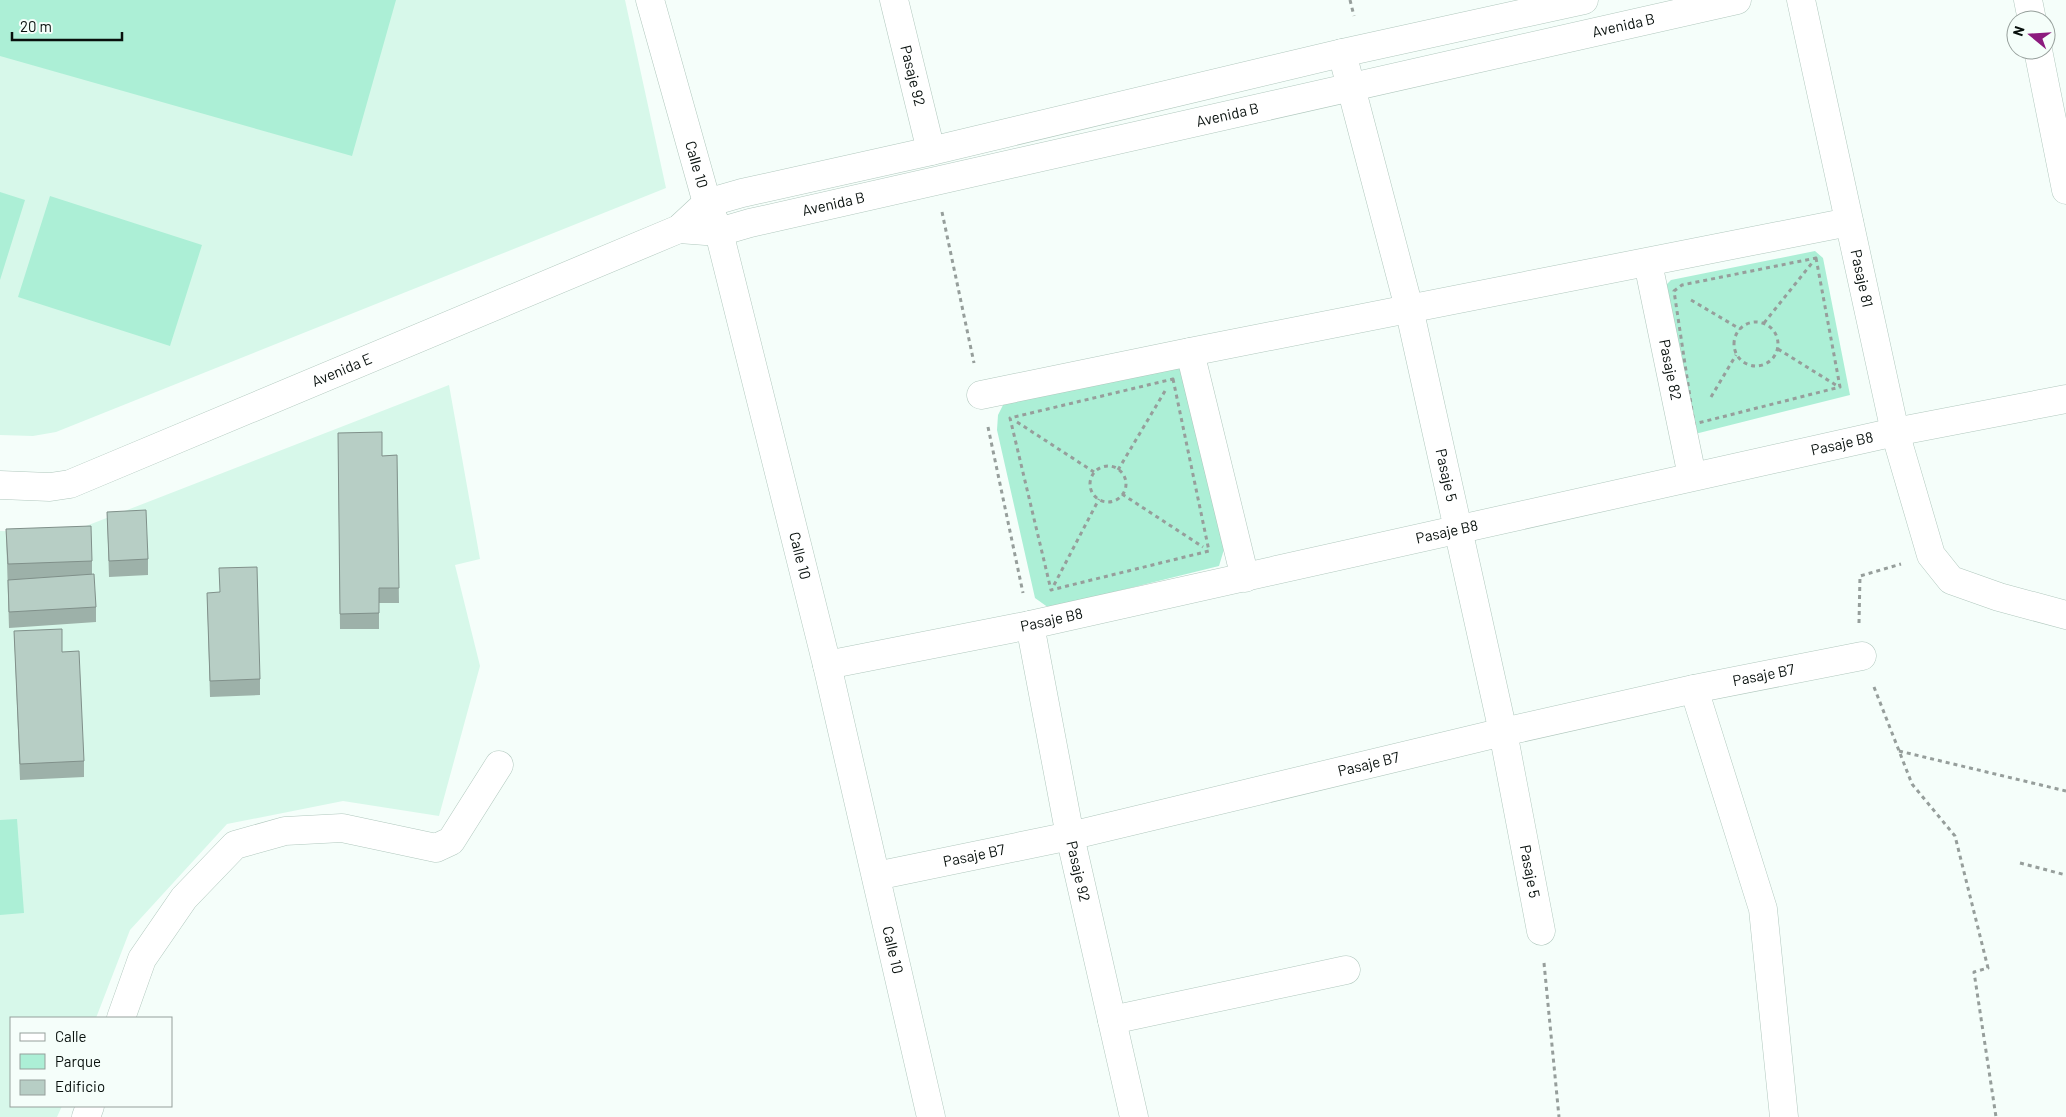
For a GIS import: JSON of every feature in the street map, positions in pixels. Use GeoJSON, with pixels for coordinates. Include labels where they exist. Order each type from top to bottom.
{"type":"FeatureCollection","features":[{"type":"Feature","properties":{"kind":"street","name":"Calle 10"},"geometry":{"type":"LineString","coordinates":[[650,0],[707,203],[719,232],[827,665],[931,1117]]}},
{"type":"Feature","properties":{"kind":"street","name":"Pasaje 92"},"geometry":{"type":"LineString","coordinates":[[894,0],[931,151]]}},
{"type":"Feature","properties":{"kind":"street"},"geometry":{"type":"LineString","coordinates":[[707,203],[742,193],[931,151],[1342,53],[1584,0]]}},
{"type":"Feature","properties":{"kind":"street","name":"Avenida B"},"geometry":{"type":"LineString","coordinates":[[719,232],[760,221],[1737,0]]}},
{"type":"Feature","properties":{"kind":"street","name":"Pasaje 81"},"geometry":{"type":"LineString","coordinates":[[1801,0],[1895,432],[1931,555]]}},
{"type":"Feature","properties":{"kind":"street","name":"Pasaje 5"},"geometry":{"type":"LineString","coordinates":[[1342,53],[1409,308],[1503,732],[1541,931]]}},
{"type":"Feature","properties":{"kind":"street"},"geometry":{"type":"LineString","coordinates":[[2040,60],[2066,190]]}},
{"type":"Feature","properties":{"kind":"street","name":"Avenida E"},"geometry":{"type":"LineString","coordinates":[[0,485],[50,487],[70,484],[679,229],[707,203]]}},
{"type":"Feature","properties":{"kind":"street"},"geometry":{"type":"LineString","coordinates":[[981,395],[1409,308],[1648,263],[1849,222]]}},
{"type":"Feature","properties":{"kind":"street","name":"Avenida E"},"geometry":{"type":"LineString","coordinates":[[679,229],[719,232]]}},
{"type":"Feature","properties":{"kind":"street","name":"Pasaje 82"},"geometry":{"type":"LineString","coordinates":[[1648,263],[1692,476]]}},
{"type":"Feature","properties":{"kind":"street"},"geometry":{"type":"LineString","coordinates":[[1190,352],[1245,578]]}},
{"type":"Feature","properties":{"kind":"street","name":"Pasaje B8"},"geometry":{"type":"LineString","coordinates":[[827,665],[1030,625],[1895,432],[2066,399]]}},
{"type":"Feature","properties":{"kind":"street"},"geometry":{"type":"LineString","coordinates":[[1931,555],[1951,580],[1999,597],[2066,614]]}},
{"type":"Feature","properties":{"kind":"street","name":"Pasaje 92"},"geometry":{"type":"LineString","coordinates":[[1030,625],[1070,836],[1134,1117]]}},
{"type":"Feature","properties":{"kind":"street","name":"Pasaje B7"},"geometry":{"type":"LineString","coordinates":[[876,876],[1070,836],[1503,732],[1694,689],[1862,656]]}},
{"type":"Feature","properties":{"kind":"street"},"geometry":{"type":"LineString","coordinates":[[1694,689],[1763,908],[1784,1117]]}},
{"type":"Feature","properties":{"kind":"street"},"geometry":{"type":"LineString","coordinates":[[121,1017],[142,959],[184,898],[235,845],[285,831],[342,828],[436,848],[451,841],[499,765]]}},
{"type":"Feature","properties":{"kind":"street"},"geometry":{"type":"LineString","coordinates":[[1112,1020],[1346,970]]}},
{"type":"Feature","properties":{"kind":"path"},"geometry":{"type":"LineString","coordinates":[[1674,291],[1682,285],[1816,258]]}},
{"type":"Feature","properties":{"kind":"path"},"geometry":{"type":"LineString","coordinates":[[1764,323],[1816,258]]}},
{"type":"Feature","properties":{"kind":"path"},"geometry":{"type":"LineString","coordinates":[[1816,258],[1840,387]]}},
{"type":"Feature","properties":{"kind":"path"},"geometry":{"type":"LineString","coordinates":[[1674,291],[1740,329]]}},
{"type":"Feature","properties":{"kind":"path"},"geometry":{"type":"LineString","coordinates":[[1674,291],[1694,424]]}},
{"type":"Feature","properties":{"kind":"path"},"geometry":{"type":"LineString","coordinates":[[1764,323],[1771,327],[1777,337],[1778,349],[1773,359],[1763,366],[1752,367],[1741,362],[1736,355],[1734,346],[1736,337],[1740,329],[1747,324],[1764,323]]}},
{"type":"Feature","properties":{"kind":"path"},"geometry":{"type":"LineString","coordinates":[[1778,349],[1840,387]]}},
{"type":"Feature","properties":{"kind":"path"},"geometry":{"type":"LineString","coordinates":[[1708,401],[1736,355]]}},
{"type":"Feature","properties":{"kind":"path"},"geometry":{"type":"LineString","coordinates":[[1010,418],[1173,379]]}},
{"type":"Feature","properties":{"kind":"path"},"geometry":{"type":"LineString","coordinates":[[1118,470],[1173,379]]}},
{"type":"Feature","properties":{"kind":"path"},"geometry":{"type":"LineString","coordinates":[[1173,379],[1209,551]]}},
{"type":"Feature","properties":{"kind":"path"},"geometry":{"type":"LineString","coordinates":[[1694,424],[1840,387]]}},
{"type":"Feature","properties":{"kind":"path"},"geometry":{"type":"LineString","coordinates":[[1694,424],[1699,416]]}},
{"type":"Feature","properties":{"kind":"path"},"geometry":{"type":"LineString","coordinates":[[1010,418],[1094,472]]}},
{"type":"Feature","properties":{"kind":"path"},"geometry":{"type":"LineString","coordinates":[[1010,418],[1051,590]]}},
{"type":"Feature","properties":{"kind":"path"},"geometry":{"type":"LineString","coordinates":[[1103,466],[1114,466],[1123,473],[1126,484],[1122,494],[1116,500],[1107,502],[1099,499],[1093,494],[1090,487],[1094,472],[1103,466]]}},
{"type":"Feature","properties":{"kind":"path"},"geometry":{"type":"LineString","coordinates":[[1122,494],[1209,551]]}},
{"type":"Feature","properties":{"kind":"path"},"geometry":{"type":"LineString","coordinates":[[1051,590],[1099,499]]}},
{"type":"Feature","properties":{"kind":"path"},"geometry":{"type":"LineString","coordinates":[[1051,590],[1209,551]]}},
{"type":"Feature","properties":{"kind":"path"},"geometry":{"type":"LineString","coordinates":[[1931,555],[1860,576],[1859,617],[1862,656],[1912,784],[1955,836],[1988,968],[1974,972],[1996,1117]]}},
{"type":"Feature","properties":{"kind":"path"},"geometry":{"type":"LineString","coordinates":[[1899,750],[2066,791]]}},
{"type":"Feature","properties":{"kind":"path"},"geometry":{"type":"LineString","coordinates":[[2020,863],[2066,875]]}},
{"type":"Feature","properties":{"kind":"path"},"geometry":{"type":"LineString","coordinates":[[1541,931],[1559,1117]]}},
{"type":"Feature","properties":{"kind":"shaded area"},"geometry":{"type":"Polygon","coordinates":[[[0,0],[625,0],[666,188],[56,432],[33,436],[0,435],[0,0]]]}},
{"type":"Feature","properties":{"kind":"shaded area"},"geometry":{"type":"Polygon","coordinates":[[[449,385],[480,559],[455,565],[480,666],[439,816],[343,801],[227,824],[130,930],[96,1017],[10,1017],[10,1107],[62,1107],[57,1117],[0,1117],[0,531],[68,533],[449,385]]]}},
{"type":"Feature","properties":{"kind":"green space"},"geometry":{"type":"Polygon","coordinates":[[[0,0],[396,0],[352,156],[0,56],[0,0]]]}},
{"type":"Feature","properties":{"kind":"green space"},"geometry":{"type":"Polygon","coordinates":[[[0,192],[25,200],[0,280],[0,192]]]}},
{"type":"Feature","properties":{"kind":"green space"},"geometry":{"type":"Polygon","coordinates":[[[50,196],[202,245],[170,346],[18,297],[50,196]]]}},
{"type":"Feature","properties":{"kind":"green space"},"geometry":{"type":"Polygon","coordinates":[[[1815,251],[1823,258],[1850,395],[1691,435],[1661,290],[1671,280],[1815,251]]]}},
{"type":"Feature","properties":{"kind":"green space"},"geometry":{"type":"Polygon","coordinates":[[[1172,363],[1189,371],[1225,546],[1219,566],[1049,608],[1035,598],[997,430],[998,415],[1004,403],[1172,363]]]}},
{"type":"Feature","properties":{"kind":"green space"},"geometry":{"type":"Polygon","coordinates":[[[17,819],[24,913],[0,915],[0,820],[17,819]]]}},
{"type":"Feature","properties":{"kind":"building"},"geometry":{"type":"Polygon","coordinates":[[[382,432],[382,456],[397,455],[399,588],[379,588],[379,613],[340,614],[338,433],[382,432]]]}},
{"type":"Feature","properties":{"kind":"building"},"geometry":{"type":"Polygon","coordinates":[[[146,510],[148,559],[109,561],[107,512],[146,510]]]}},
{"type":"Feature","properties":{"kind":"building"},"geometry":{"type":"Polygon","coordinates":[[[91,526],[92,561],[8,564],[6,529],[91,526]]]}},
{"type":"Feature","properties":{"kind":"building"},"geometry":{"type":"Polygon","coordinates":[[[257,567],[260,679],[210,681],[207,593],[220,592],[219,568],[257,567]]]}},
{"type":"Feature","properties":{"kind":"building"},"geometry":{"type":"Polygon","coordinates":[[[94,574],[96,607],[9,612],[8,580],[94,574]]]}},
{"type":"Feature","properties":{"kind":"building"},"geometry":{"type":"Polygon","coordinates":[[[62,629],[62,652],[79,651],[84,761],[20,764],[14,631],[62,629]]]}}]}
